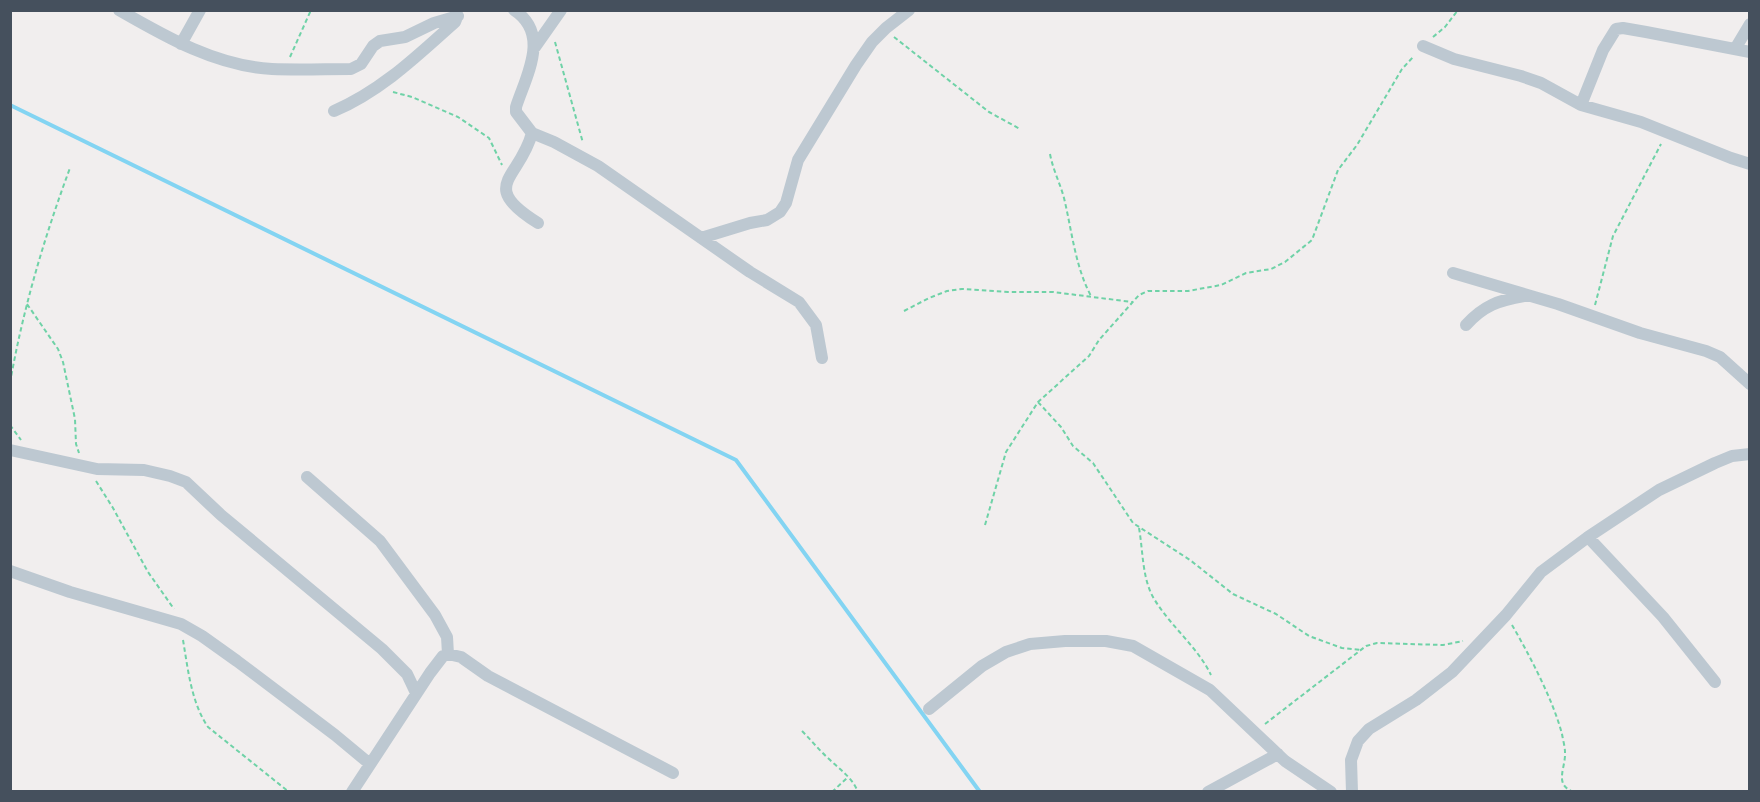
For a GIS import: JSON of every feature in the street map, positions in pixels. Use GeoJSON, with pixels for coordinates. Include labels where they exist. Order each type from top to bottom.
{"type":"FeatureCollection","features":[{"type":"Feature","properties":{"kind":"street"},"geometry":{"type":"LineString","coordinates":[[119,10],[181,44],[211,56],[271,69],[351,69],[362,64],[373,46],[380,40],[405,37],[459,13]]}},
{"type":"Feature","properties":{"kind":"street"},"geometry":{"type":"LineString","coordinates":[[181,44],[200,10]]}},
{"type":"Feature","properties":{"kind":"street"},"geometry":{"type":"LineString","coordinates":[[514,10],[528,22],[535,47]]}},
{"type":"Feature","properties":{"kind":"street"},"geometry":{"type":"LineString","coordinates":[[561,10],[535,47],[516,112],[532,133],[585,158],[700,238],[799,302],[816,325],[822,358]]}},
{"type":"Feature","properties":{"kind":"street"},"geometry":{"type":"LineString","coordinates":[[700,238],[767,220],[780,212],[786,203],[798,160],[856,65],[872,42],[909,10]]}},
{"type":"Feature","properties":{"kind":"street"},"geometry":{"type":"LineString","coordinates":[[334,111],[375,90],[447,29],[459,13]]}},
{"type":"Feature","properties":{"kind":"street"},"geometry":{"type":"LineString","coordinates":[[1735,49],[1749,24]]}},
{"type":"Feature","properties":{"kind":"street"},"geometry":{"type":"LineString","coordinates":[[1581,105],[1603,50],[1616,29],[1623,28],[1749,52]]}},
{"type":"Feature","properties":{"kind":"street"},"geometry":{"type":"LineString","coordinates":[[1423,46],[1454,59],[1521,75],[1581,105],[1641,122],[1749,164]]}},
{"type":"Feature","properties":{"kind":"street"},"geometry":{"type":"LineString","coordinates":[[532,133],[530,142],[508,179],[505,189],[515,207],[538,223]]}},
{"type":"Feature","properties":{"kind":"street"},"geometry":{"type":"LineString","coordinates":[[1453,273],[1720,357],[1749,384]]}},
{"type":"Feature","properties":{"kind":"street"},"geometry":{"type":"LineString","coordinates":[[1466,325],[1477,312],[1490,304],[1503,299],[1528,295]]}},
{"type":"Feature","properties":{"kind":"street"},"geometry":{"type":"LineString","coordinates":[[10,450],[97,469],[144,470],[186,482],[221,515],[382,649],[407,674],[417,693]]}},
{"type":"Feature","properties":{"kind":"street"},"geometry":{"type":"LineString","coordinates":[[1352,792],[1351,760],[1358,741],[1369,729],[1433,688],[1452,672],[1506,615],[1541,572],[1588,537],[1659,490],[1723,459],[1749,454]]}},
{"type":"Feature","properties":{"kind":"street"},"geometry":{"type":"LineString","coordinates":[[307,477],[380,541],[435,615],[447,637],[448,654]]}},
{"type":"Feature","properties":{"kind":"street"},"geometry":{"type":"LineString","coordinates":[[1588,537],[1663,617],[1715,682]]}},
{"type":"Feature","properties":{"kind":"street"},"geometry":{"type":"LineString","coordinates":[[10,571],[70,592],[181,624],[237,661],[370,764]]}},
{"type":"Feature","properties":{"kind":"street"},"geometry":{"type":"LineString","coordinates":[[929,709],[982,666],[1006,651],[1030,644],[1065,641],[1106,641],[1133,646],[1210,690],[1278,754],[1331,792]]}},
{"type":"Feature","properties":{"kind":"street"},"geometry":{"type":"LineString","coordinates":[[352,792],[417,693],[443,656],[448,654],[461,657],[488,676],[673,773]]}},
{"type":"Feature","properties":{"kind":"street"},"geometry":{"type":"LineString","coordinates":[[1208,792],[1278,754]]}},
{"type":"Feature","properties":{"kind":"path"},"geometry":{"type":"LineString","coordinates":[[284,69],[311,10]]}},
{"type":"Feature","properties":{"kind":"path"},"geometry":{"type":"LineString","coordinates":[[985,525],[1006,452],[1038,402],[1089,356],[1099,340],[1143,292],[1188,291],[1214,287],[1246,273],[1271,269],[1285,262],[1312,240],[1338,170],[1357,145],[1402,69],[1458,10]]}},
{"type":"Feature","properties":{"kind":"path"},"geometry":{"type":"LineString","coordinates":[[550,26],[567,92],[578,122],[585,158]]}},
{"type":"Feature","properties":{"kind":"path"},"geometry":{"type":"LineString","coordinates":[[884,30],[989,112],[1020,129]]}},
{"type":"Feature","properties":{"kind":"path"},"geometry":{"type":"LineString","coordinates":[[375,90],[412,97],[458,117],[489,138],[508,179]]}},
{"type":"Feature","properties":{"kind":"path"},"geometry":{"type":"LineString","coordinates":[[1592,316],[1613,236],[1667,132]]}},
{"type":"Feature","properties":{"kind":"path"},"geometry":{"type":"LineString","coordinates":[[1050,154],[1053,170],[1063,195],[1080,270],[1091,296]]}},
{"type":"Feature","properties":{"kind":"path"},"geometry":{"type":"LineString","coordinates":[[10,383],[40,254],[70,168]]}},
{"type":"Feature","properties":{"kind":"path"},"geometry":{"type":"LineString","coordinates":[[904,311],[947,291],[962,289],[1053,292],[1132,302]]}},
{"type":"Feature","properties":{"kind":"path"},"geometry":{"type":"LineString","coordinates":[[27,304],[58,349],[63,362],[75,418],[76,444],[83,466],[99,484],[148,572],[172,605],[181,624],[200,716],[208,727],[289,792]]}},
{"type":"Feature","properties":{"kind":"path"},"geometry":{"type":"LineString","coordinates":[[1038,402],[1061,427],[1073,446],[1093,463],[1127,516],[1139,527],[1190,560],[1233,594],[1276,614],[1317,639],[1342,648],[1361,650]]}},
{"type":"Feature","properties":{"kind":"path"},"geometry":{"type":"LineString","coordinates":[[1139,527],[1145,569],[1152,596],[1204,660],[1211,676]]}},
{"type":"Feature","properties":{"kind":"path"},"geometry":{"type":"LineString","coordinates":[[1506,615],[1529,653],[1556,716],[1565,753],[1561,780],[1563,785],[1574,792]]}},
{"type":"Feature","properties":{"kind":"path"},"geometry":{"type":"LineString","coordinates":[[1256,732],[1361,650],[1377,643],[1443,645],[1483,638]]}},
{"type":"Feature","properties":{"kind":"path"},"geometry":{"type":"LineString","coordinates":[[802,730],[848,776],[858,792]]}},
{"type":"Feature","properties":{"kind":"path"},"geometry":{"type":"LineString","coordinates":[[832,792],[848,776]]}},
{"type":"Feature","properties":{"kind":"waterway"},"geometry":{"type":"LineString","coordinates":[[10,105],[736,460],[980,792]]}}]}
